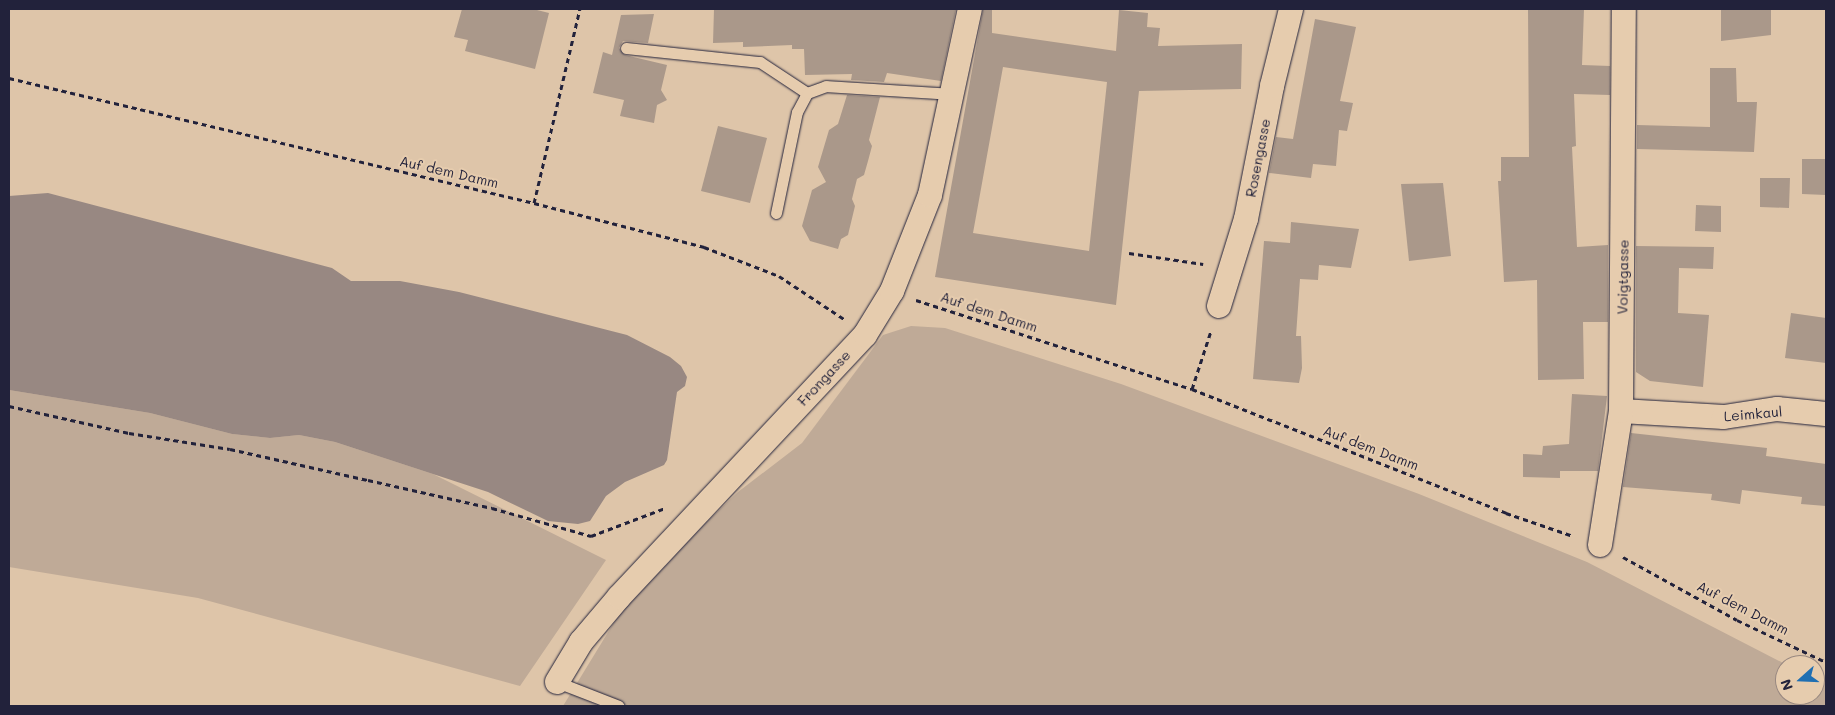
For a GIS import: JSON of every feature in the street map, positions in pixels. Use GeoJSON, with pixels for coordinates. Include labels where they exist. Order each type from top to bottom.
{"type":"FeatureCollection","features":[{"type":"Feature","properties":{"kind":"street","name":"Frongasse"},"geometry":{"type":"LineString","coordinates":[[557,682],[582,642],[619,597],[865,335],[892,291],[930,195],[970,9]]}},
{"type":"Feature","properties":{"kind":"street","name":"Rosengasse"},"geometry":{"type":"LineString","coordinates":[[1219,306],[1246,219],[1272,86],[1291,9]]}},
{"type":"Feature","properties":{"kind":"street","name":"Voigtgasse"},"geometry":{"type":"LineString","coordinates":[[1600,545],[1621,410],[1624,9]]}},
{"type":"Feature","properties":{"kind":"street","name":"Leimkaul"},"geometry":{"type":"LineString","coordinates":[[1621,410],[1724,418],[1777,409],[1826,414]]}},
{"type":"Feature","properties":{"kind":"lane"},"geometry":{"type":"LineString","coordinates":[[626,48],[760,62],[807,93]]}},
{"type":"Feature","properties":{"kind":"lane"},"geometry":{"type":"LineString","coordinates":[[776,213],[797,112],[807,93],[826,86],[952,94]]}},
{"type":"Feature","properties":{"kind":"lane"},"geometry":{"type":"LineString","coordinates":[[557,682],[619,706]]}},
{"type":"Feature","properties":{"kind":"path"},"geometry":{"type":"LineString","coordinates":[[534,203],[580,9]]}},
{"type":"Feature","properties":{"kind":"path","name":"Auf dem Damm"},"geometry":{"type":"LineString","coordinates":[[9,78],[534,203],[704,247],[779,276],[865,335]]}},
{"type":"Feature","properties":{"kind":"path"},"geometry":{"type":"LineString","coordinates":[[1129,253],[1231,269]]}},
{"type":"Feature","properties":{"kind":"path","name":"Auf dem Damm"},"geometry":{"type":"LineString","coordinates":[[892,291],[1192,390],[1506,513],[1600,545],[1737,620],[1826,662]]}},
{"type":"Feature","properties":{"kind":"path"},"geometry":{"type":"LineString","coordinates":[[1192,390],[1219,306]]}},
{"type":"Feature","properties":{"kind":"path"},"geometry":{"type":"LineString","coordinates":[[9,406],[129,433],[230,449],[492,508],[591,536],[673,505]]}},
{"type":"Feature","properties":{"kind":"shaded area"},"geometry":{"type":"Polygon","coordinates":[[[48,193],[332,268],[351,281],[400,281],[459,292],[627,335],[670,357],[681,366],[687,377],[685,386],[677,392],[667,460],[664,465],[625,482],[606,496],[590,521],[578,524],[548,521],[488,492],[335,442],[299,435],[270,438],[232,434],[150,413],[9,390],[9,196],[48,193]]]}},
{"type":"Feature","properties":{"kind":"shaded area"},"geometry":{"type":"Polygon","coordinates":[[[911,326],[945,328],[1121,384],[1419,494],[1587,562],[1775,659],[1775,705],[1825,705],[1825,683],[1826,706],[563,706],[632,593],[738,492],[802,443],[883,335],[911,326]]]}},
{"type":"Feature","properties":{"kind":"shaded area"},"geometry":{"type":"Polygon","coordinates":[[[9,390],[150,413],[232,434],[270,438],[299,435],[335,442],[433,474],[606,560],[520,686],[198,598],[9,567],[9,390]]]}},
{"type":"Feature","properties":{"kind":"building"},"geometry":{"type":"Polygon","coordinates":[[[462,9],[533,9],[549,13],[535,69],[465,51],[468,40],[454,37],[462,9]]]}},
{"type":"Feature","properties":{"kind":"building"},"geometry":{"type":"Polygon","coordinates":[[[714,9],[956,9],[941,81],[887,73],[884,82],[851,80],[852,74],[805,75],[804,49],[792,49],[792,45],[743,47],[743,42],[713,43],[714,9]]]}},
{"type":"Feature","properties":{"kind":"building"},"geometry":{"type":"Polygon","coordinates":[[[983,9],[992,9],[992,33],[1116,51],[1119,10],[1148,13],[1147,27],[1160,28],[1158,46],[1242,44],[1241,89],[1139,91],[1116,305],[935,277],[983,9]],[[1003,67],[973,233],[1089,251],[1107,82],[1003,67]]]}},
{"type":"Feature","properties":{"kind":"building"},"geometry":{"type":"Polygon","coordinates":[[[1528,9],[1584,9],[1582,65],[1610,66],[1610,95],[1574,94],[1576,146],[1572,147],[1577,247],[1608,245],[1608,322],[1583,322],[1584,379],[1538,380],[1537,280],[1504,282],[1498,181],[1501,181],[1501,157],[1529,157],[1528,9]]]}},
{"type":"Feature","properties":{"kind":"building"},"geometry":{"type":"Polygon","coordinates":[[[1721,9],[1771,9],[1771,35],[1721,41],[1721,9]]]}},
{"type":"Feature","properties":{"kind":"building"},"geometry":{"type":"Polygon","coordinates":[[[654,14],[648,43],[623,41],[619,48],[625,55],[667,65],[661,90],[667,100],[657,105],[654,123],[620,116],[624,100],[593,93],[603,52],[612,55],[621,15],[654,14]]]}},
{"type":"Feature","properties":{"kind":"building"},"geometry":{"type":"Polygon","coordinates":[[[1315,19],[1356,27],[1340,101],[1353,103],[1347,131],[1339,130],[1336,166],[1313,164],[1311,178],[1269,173],[1276,137],[1293,139],[1315,19]]]}},
{"type":"Feature","properties":{"kind":"building"},"geometry":{"type":"Polygon","coordinates":[[[1710,68],[1736,68],[1737,102],[1757,102],[1754,152],[1637,149],[1637,125],[1710,127],[1710,68]]]}},
{"type":"Feature","properties":{"kind":"building"},"geometry":{"type":"Polygon","coordinates":[[[847,95],[880,97],[869,140],[872,146],[868,161],[864,175],[857,179],[852,199],[855,206],[848,235],[841,239],[838,249],[810,241],[802,226],[812,190],[826,182],[818,167],[829,130],[838,124],[847,95]]]}},
{"type":"Feature","properties":{"kind":"building"},"geometry":{"type":"Polygon","coordinates":[[[718,126],[767,138],[750,203],[701,191],[718,126]]]}},
{"type":"Feature","properties":{"kind":"building"},"geometry":{"type":"Polygon","coordinates":[[[1802,159],[1826,159],[1826,195],[1802,194],[1802,159]]]}},
{"type":"Feature","properties":{"kind":"building"},"geometry":{"type":"Polygon","coordinates":[[[1760,178],[1790,178],[1789,208],[1760,207],[1760,178]]]}},
{"type":"Feature","properties":{"kind":"building"},"geometry":{"type":"Polygon","coordinates":[[[1443,183],[1451,256],[1409,261],[1401,184],[1443,183]]]}},
{"type":"Feature","properties":{"kind":"building"},"geometry":{"type":"Polygon","coordinates":[[[1696,205],[1721,206],[1721,232],[1695,231],[1696,205]]]}},
{"type":"Feature","properties":{"kind":"building"},"geometry":{"type":"Polygon","coordinates":[[[1291,222],[1359,229],[1351,268],[1319,265],[1318,280],[1300,279],[1296,336],[1301,336],[1302,368],[1299,383],[1253,379],[1264,241],[1290,243],[1291,222]]]}},
{"type":"Feature","properties":{"kind":"building"},"geometry":{"type":"Polygon","coordinates":[[[1636,246],[1714,247],[1713,269],[1679,268],[1678,313],[1709,315],[1703,387],[1650,381],[1636,372],[1636,246]]]}},
{"type":"Feature","properties":{"kind":"building"},"geometry":{"type":"Polygon","coordinates":[[[1791,313],[1826,318],[1826,363],[1785,358],[1791,313]]]}},
{"type":"Feature","properties":{"kind":"building"},"geometry":{"type":"Polygon","coordinates":[[[1572,394],[1607,396],[1598,471],[1560,471],[1560,478],[1523,477],[1523,454],[1542,455],[1543,446],[1569,444],[1572,394]]]}},
{"type":"Feature","properties":{"kind":"building"},"geometry":{"type":"Polygon","coordinates":[[[1631,433],[1767,448],[1766,456],[1826,464],[1826,506],[1801,504],[1802,497],[1742,490],[1740,504],[1711,500],[1712,494],[1623,487],[1631,433]]]}}]}
